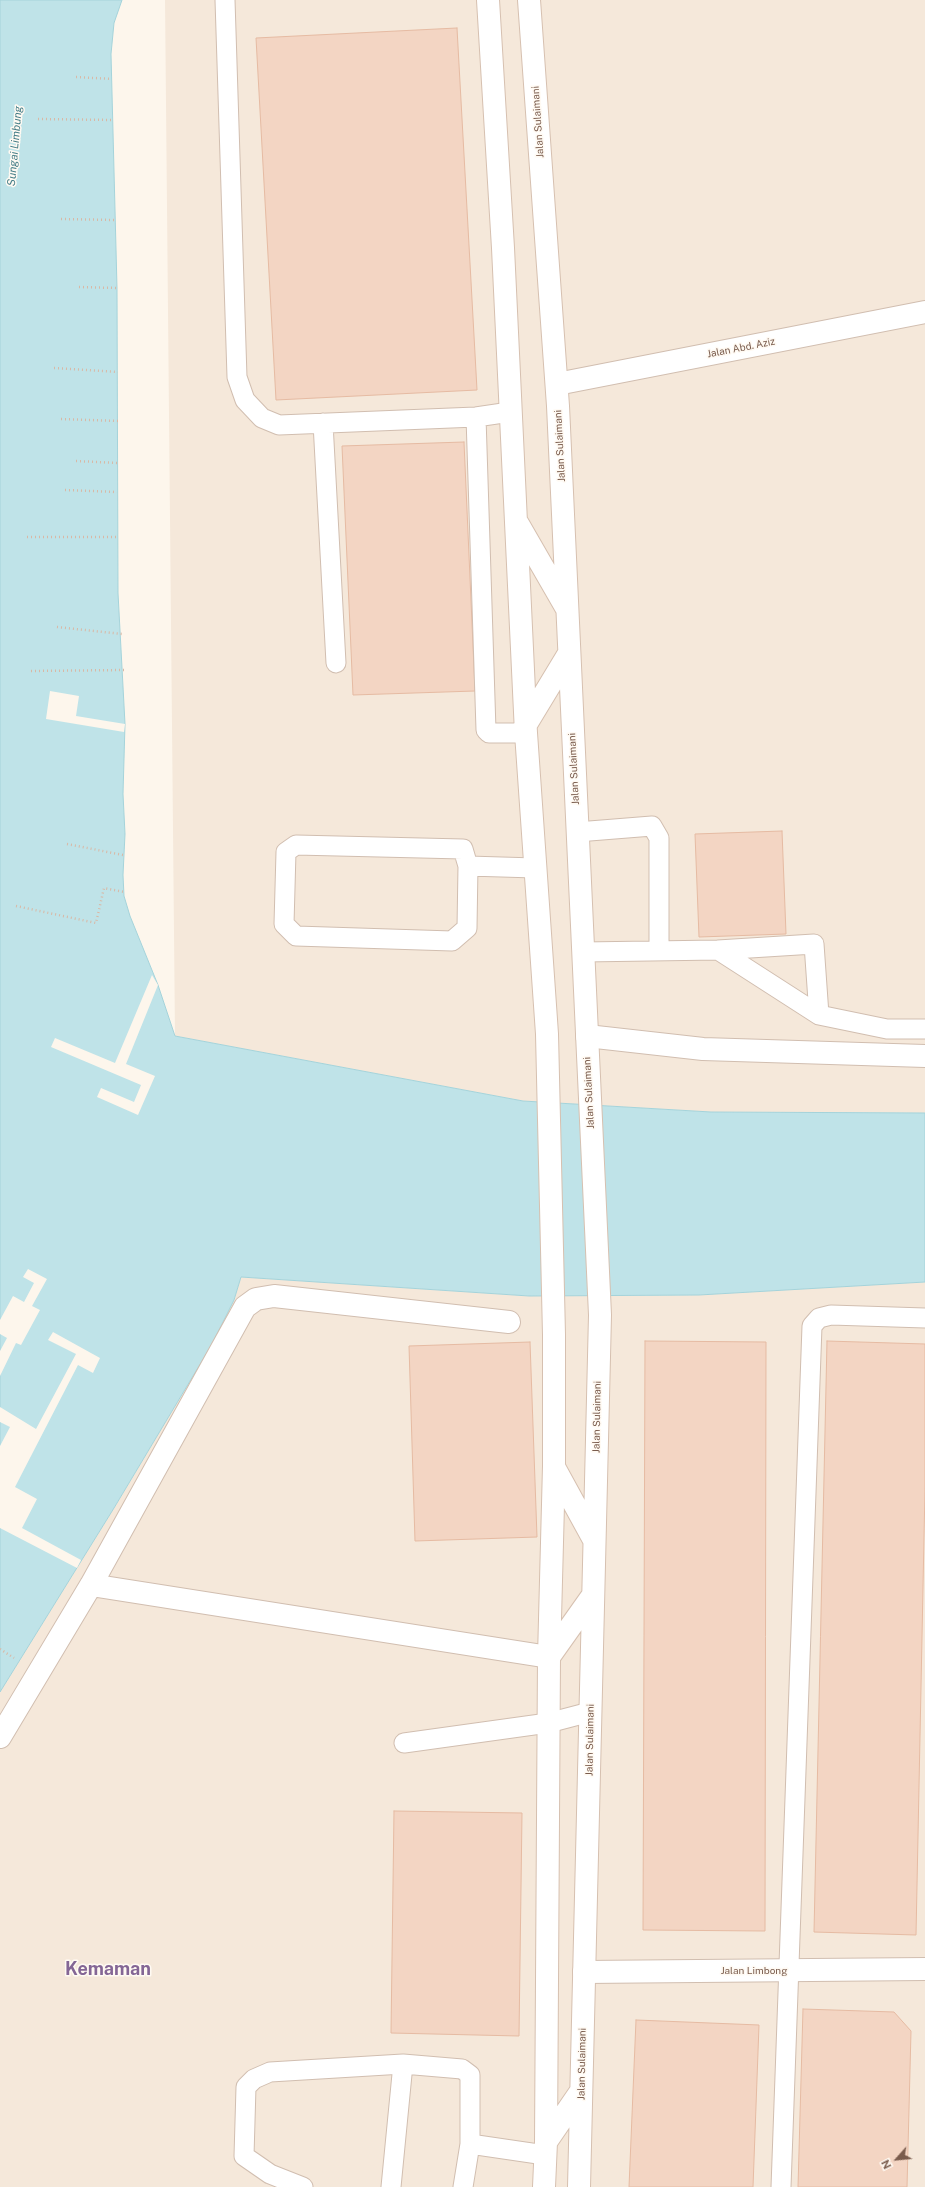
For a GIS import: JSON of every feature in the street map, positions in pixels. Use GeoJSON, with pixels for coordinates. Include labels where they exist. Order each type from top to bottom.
{"type":"FeatureCollection","features":[{"type":"Feature","properties":{"kind":"main road"},"geometry":{"type":"LineString","coordinates":[[488,0],[526,730],[547,1034],[553,1318],[554,1466],[548,1723],[546,2169]]}},
{"type":"Feature","properties":{"kind":"main road","name":"Jalan Sulaimani"},"geometry":{"type":"LineString","coordinates":[[529,0],[557,384],[569,612],[568,655],[600,1315],[579,2187]]}},
{"type":"Feature","properties":{"kind":"main road","name":"Jalan Abd. Aziz"},"geometry":{"type":"LineString","coordinates":[[557,384],[925,312]]}},
{"type":"Feature","properties":{"kind":"main road"},"geometry":{"type":"LineString","coordinates":[[515,520],[569,612]]}},
{"type":"Feature","properties":{"kind":"main road"},"geometry":{"type":"LineString","coordinates":[[526,730],[568,655]]}},
{"type":"Feature","properties":{"kind":"main road"},"geometry":{"type":"LineString","coordinates":[[587,1041],[703,1049],[925,1056]]}},
{"type":"Feature","properties":{"kind":"main road"},"geometry":{"type":"LineString","coordinates":[[0,1737],[91,1585],[245,1306],[256,1299],[274,1296],[509,1322]]}},
{"type":"Feature","properties":{"kind":"main road"},"geometry":{"type":"LineString","coordinates":[[554,1466],[594,1541]]}},
{"type":"Feature","properties":{"kind":"main road"},"geometry":{"type":"LineString","coordinates":[[91,1585],[549,1658]]}},
{"type":"Feature","properties":{"kind":"main road"},"geometry":{"type":"LineString","coordinates":[[549,1658],[593,1595]]}},
{"type":"Feature","properties":{"kind":"main road","name":"Jalan Limbong"},"geometry":{"type":"LineString","coordinates":[[584,1972],[925,1969]]}},
{"type":"Feature","properties":{"kind":"main road"},"geometry":{"type":"LineString","coordinates":[[546,2169],[581,2091]]}},
{"type":"Feature","properties":{"kind":"lane"},"geometry":{"type":"LineString","coordinates":[[225,0],[237,377],[245,400],[262,418],[279,425],[476,417],[510,412]]}},
{"type":"Feature","properties":{"kind":"lane"},"geometry":{"type":"LineString","coordinates":[[476,417],[486,730],[489,732],[526,730]]}},
{"type":"Feature","properties":{"kind":"lane"},"geometry":{"type":"LineString","coordinates":[[323,423],[336,663]]}},
{"type":"Feature","properties":{"kind":"lane"},"geometry":{"type":"LineString","coordinates":[[577,832],[652,826],[659,838],[659,950]]}},
{"type":"Feature","properties":{"kind":"lane"},"geometry":{"type":"LineString","coordinates":[[296,845],[463,849],[468,866],[467,928],[452,941],[296,936],[284,924],[286,852],[296,845]]}},
{"type":"Feature","properties":{"kind":"lane"},"geometry":{"type":"LineString","coordinates":[[468,866],[535,868]]}},
{"type":"Feature","properties":{"kind":"lane"},"geometry":{"type":"LineString","coordinates":[[583,952],[718,950],[814,944],[819,1015]]}},
{"type":"Feature","properties":{"kind":"lane"},"geometry":{"type":"LineString","coordinates":[[718,950],[819,1015],[887,1029],[925,1030]]}},
{"type":"Feature","properties":{"kind":"lane"},"geometry":{"type":"LineString","coordinates":[[781,2187],[812,1326],[819,1318],[831,1315],[925,1318]]}},
{"type":"Feature","properties":{"kind":"lane"},"geometry":{"type":"LineString","coordinates":[[404,1743],[548,1723],[590,1712]]}},
{"type":"Feature","properties":{"kind":"lane"},"geometry":{"type":"LineString","coordinates":[[391,2187],[403,2064]]}},
{"type":"Feature","properties":{"kind":"lane"},"geometry":{"type":"LineString","coordinates":[[302,2187],[270,2181],[244,2156],[246,2087],[254,2079],[270,2072],[403,2064],[462,2069],[470,2075],[470,2144],[463,2187]]}},
{"type":"Feature","properties":{"kind":"lane"},"geometry":{"type":"LineString","coordinates":[[470,2144],[546,2169]]}},
{"type":"Feature","properties":{"kind":"path"},"geometry":{"type":"LineString","coordinates":[[76,77],[112,79]]}},
{"type":"Feature","properties":{"kind":"path"},"geometry":{"type":"LineString","coordinates":[[38,119],[113,120]]}},
{"type":"Feature","properties":{"kind":"path"},"geometry":{"type":"LineString","coordinates":[[61,219],[115,220]]}},
{"type":"Feature","properties":{"kind":"path"},"geometry":{"type":"LineString","coordinates":[[79,287],[117,288]]}},
{"type":"Feature","properties":{"kind":"path"},"geometry":{"type":"LineString","coordinates":[[54,368],[118,372]]}},
{"type":"Feature","properties":{"kind":"path"},"geometry":{"type":"LineString","coordinates":[[61,419],[118,422]]}},
{"type":"Feature","properties":{"kind":"path"},"geometry":{"type":"LineString","coordinates":[[76,460],[118,463]]}},
{"type":"Feature","properties":{"kind":"path"},"geometry":{"type":"LineString","coordinates":[[65,490],[117,492]]}},
{"type":"Feature","properties":{"kind":"path"},"geometry":{"type":"LineString","coordinates":[[27,537],[117,537]]}},
{"type":"Feature","properties":{"kind":"path"},"geometry":{"type":"LineString","coordinates":[[57,628],[122,634]]}},
{"type":"Feature","properties":{"kind":"path"},"geometry":{"type":"LineString","coordinates":[[31,671],[124,670]]}},
{"type":"Feature","properties":{"kind":"path"},"geometry":{"type":"LineString","coordinates":[[67,844],[123,854]]}},
{"type":"Feature","properties":{"kind":"path"},"geometry":{"type":"LineString","coordinates":[[16,906],[96,923],[104,888],[124,892]]}},
{"type":"Feature","properties":{"kind":"path"},"geometry":{"type":"LineString","coordinates":[[0,1649],[19,1661]]}},
{"type":"Feature","properties":{"kind":"shaded area"},"geometry":{"type":"Polygon","coordinates":[[[165,0],[925,0],[925,1113],[711,1112],[523,1101],[175,1036],[165,0]]]}},
{"type":"Feature","properties":{"kind":"shaded area"},"geometry":{"type":"Polygon","coordinates":[[[241,1277],[529,1296],[699,1295],[925,1282],[925,2187],[0,2187],[0,1692],[114,1508],[211,1346],[234,1300],[241,1277]]]}},
{"type":"Feature","properties":{"kind":"water","name":"Sungai Limbung"},"geometry":{"type":"Polygon","coordinates":[[[0,0],[122,0],[114,23],[111,54],[117,288],[118,593],[125,724],[123,794],[125,834],[123,875],[124,896],[130,916],[158,985],[175,1036],[523,1101],[711,1112],[925,1113],[925,1282],[699,1295],[529,1296],[241,1277],[234,1300],[211,1346],[114,1508],[0,1692],[0,0]]]}},
{"type":"Feature","properties":{"kind":"pier"},"geometry":{"type":"Polygon","coordinates":[[[50,691],[79,696],[76,716],[125,724],[124,732],[46,719],[50,691]]]}},
{"type":"Feature","properties":{"kind":"pier"},"geometry":{"type":"Polygon","coordinates":[[[152,975],[158,985],[126,1064],[155,1076],[138,1115],[97,1097],[101,1088],[134,1102],[141,1085],[51,1047],[55,1038],[115,1063],[152,975]]]}},
{"type":"Feature","properties":{"kind":"pier"},"geometry":{"type":"Polygon","coordinates":[[[28,1269],[47,1279],[32,1306],[40,1310],[21,1345],[16,1343],[0,1376],[0,1351],[7,1338],[0,1334],[0,1320],[13,1296],[24,1302],[34,1283],[23,1277],[28,1269]]]}},
{"type":"Feature","properties":{"kind":"pier"},"geometry":{"type":"Polygon","coordinates":[[[53,1332],[100,1358],[93,1373],[78,1365],[15,1487],[37,1499],[22,1528],[81,1560],[77,1568],[0,1528],[0,1446],[10,1427],[0,1422],[0,1407],[36,1429],[76,1354],[48,1340],[53,1332]]]}},
{"type":"Feature","properties":{"kind":"building"},"geometry":{"type":"Polygon","coordinates":[[[457,28],[477,390],[276,400],[256,38],[457,28]]]}},
{"type":"Feature","properties":{"kind":"building"},"geometry":{"type":"Polygon","coordinates":[[[464,442],[475,691],[353,695],[342,446],[464,442]]]}},
{"type":"Feature","properties":{"kind":"building"},"geometry":{"type":"Polygon","coordinates":[[[782,831],[786,934],[699,937],[695,834],[782,831]]]}},
{"type":"Feature","properties":{"kind":"building"},"geometry":{"type":"Polygon","coordinates":[[[645,1341],[766,1342],[765,1931],[643,1930],[645,1341]]]}},
{"type":"Feature","properties":{"kind":"building"},"geometry":{"type":"Polygon","coordinates":[[[827,1341],[925,1344],[925,1488],[916,1935],[814,1932],[827,1341]]]}},
{"type":"Feature","properties":{"kind":"building"},"geometry":{"type":"Polygon","coordinates":[[[530,1342],[537,1537],[415,1541],[409,1346],[530,1342]]]}},
{"type":"Feature","properties":{"kind":"building"},"geometry":{"type":"Polygon","coordinates":[[[394,1811],[522,1813],[519,2036],[391,2033],[394,1811]]]}},
{"type":"Feature","properties":{"kind":"building"},"geometry":{"type":"Polygon","coordinates":[[[803,2009],[894,2012],[911,2031],[907,2187],[798,2187],[803,2009]]]}},
{"type":"Feature","properties":{"kind":"building"},"geometry":{"type":"Polygon","coordinates":[[[636,2020],[759,2025],[753,2187],[629,2187],[636,2020]]]}},
{"type":"Feature","properties":{"kind":"district","name":"Kemaman"},"geometry":{"type":"Point","coordinates":[108,1969]}}]}
